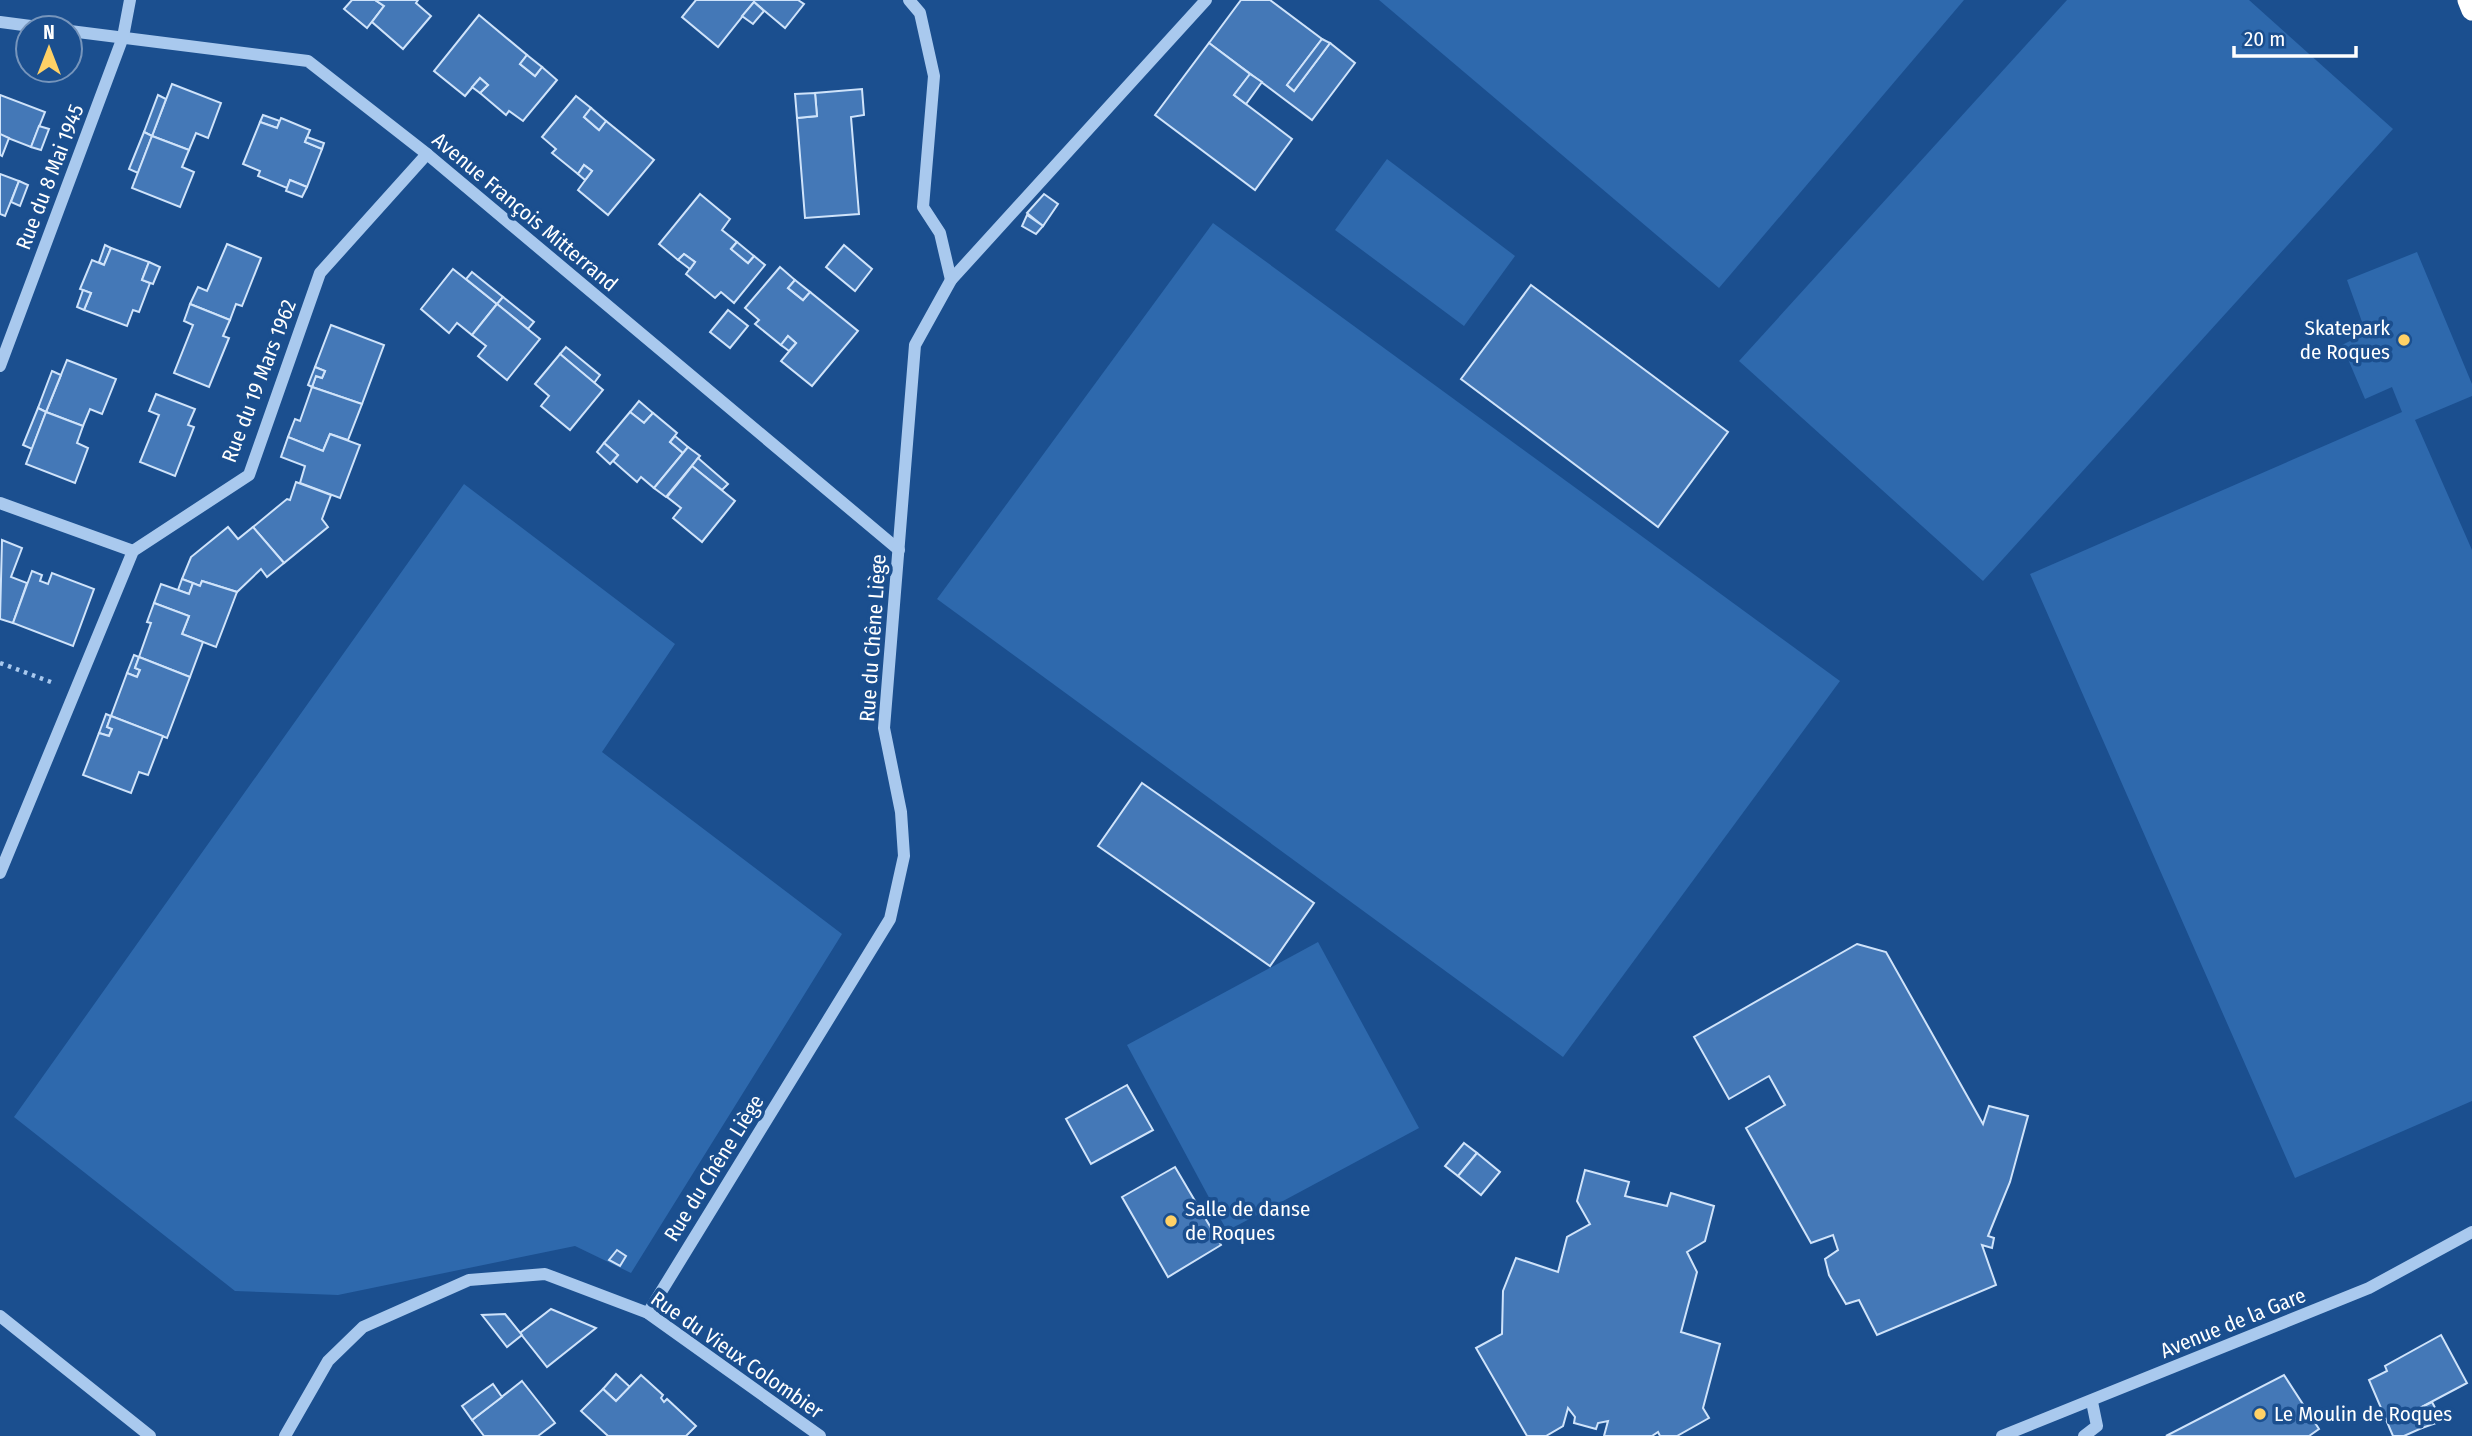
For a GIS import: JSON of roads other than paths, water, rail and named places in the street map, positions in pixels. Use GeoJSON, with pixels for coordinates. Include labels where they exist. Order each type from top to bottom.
{"type":"FeatureCollection","features":[{"type":"Feature","properties":{"kind":"highway"},"geometry":{"type":"LineString","coordinates":[[2468,0],[2472,10]]}},
{"type":"Feature","properties":{"kind":"street","name":"Rue du 8 Mai 1945"},"geometry":{"type":"LineString","coordinates":[[0,366],[123,37],[130,0]]}},
{"type":"Feature","properties":{"kind":"street"},"geometry":{"type":"LineString","coordinates":[[909,0],[920,13],[934,76],[923,207],[940,233],[951,280]]}},
{"type":"Feature","properties":{"kind":"street","name":"Rue du Chêne Liège"},"geometry":{"type":"LineString","coordinates":[[648,1312],[890,919],[904,856],[901,812],[884,728],[915,345],[951,280],[1206,0]]}},
{"type":"Feature","properties":{"kind":"street","name":"Avenue François Mitterrand"},"geometry":{"type":"LineString","coordinates":[[84,33],[308,61],[427,154],[899,550]]}},
{"type":"Feature","properties":{"kind":"street","name":"Rue du 19 Mars 1962"},"geometry":{"type":"LineString","coordinates":[[133,551],[249,475],[320,274],[427,154]]}},
{"type":"Feature","properties":{"kind":"street"},"geometry":{"type":"LineString","coordinates":[[0,503],[133,551],[0,873]]}},
{"type":"Feature","properties":{"kind":"street","name":"Avenue de la Gare"},"geometry":{"type":"LineString","coordinates":[[2002,1436],[2092,1402],[2369,1288],[2472,1232]]}},
{"type":"Feature","properties":{"kind":"street","name":"Rue du Vieux Colombier"},"geometry":{"type":"LineString","coordinates":[[285,1436],[328,1361],[363,1327],[469,1280],[545,1274],[648,1312],[820,1436]]}},
{"type":"Feature","properties":{"kind":"street"},"geometry":{"type":"LineString","coordinates":[[0,1317],[150,1436]]}},
{"type":"Feature","properties":{"kind":"street"},"geometry":{"type":"LineString","coordinates":[[2084,1436],[2096,1426],[2092,1402]]}},
{"type":"Feature","properties":{"kind":"place","name":"Skatepark de Roques"},"geometry":{"type":"Point","coordinates":[2404,340]}},
{"type":"Feature","properties":{"kind":"place","name":"Salle de danse de Roques"},"geometry":{"type":"Point","coordinates":[1171,1221]}},
{"type":"Feature","properties":{"kind":"place","name":"Le Moulin de Roques"},"geometry":{"type":"Point","coordinates":[2260,1414]}}]}
